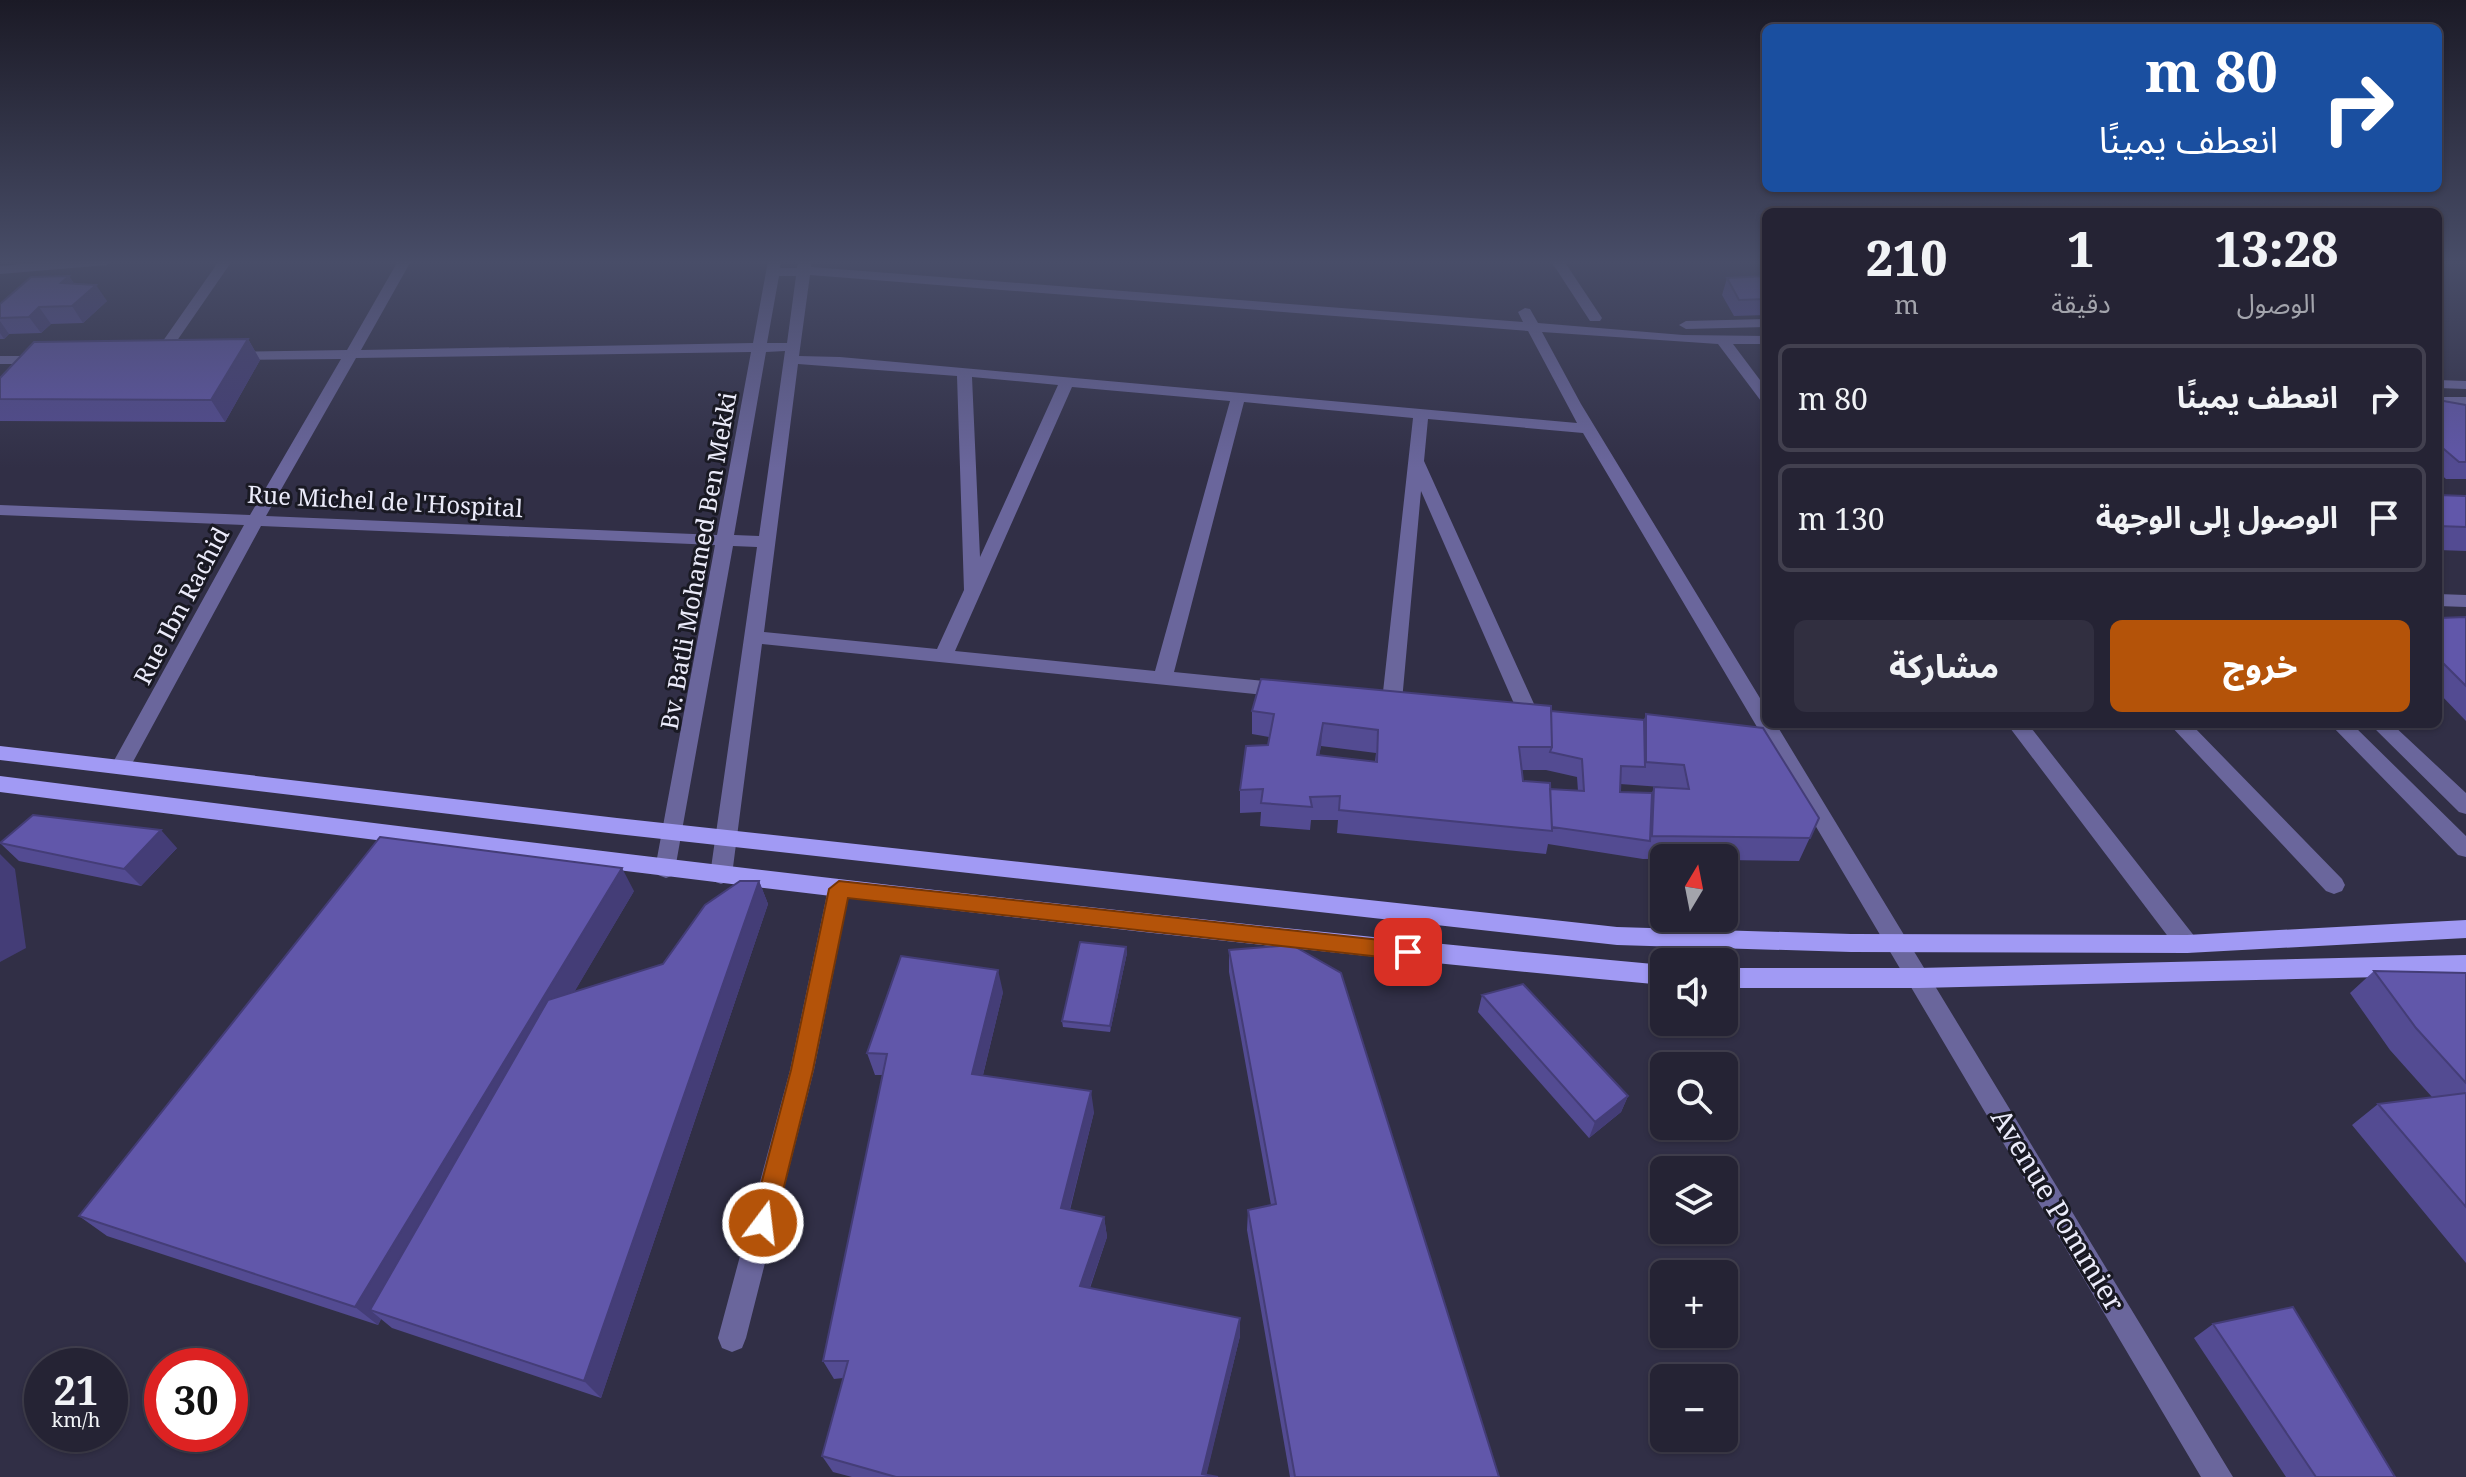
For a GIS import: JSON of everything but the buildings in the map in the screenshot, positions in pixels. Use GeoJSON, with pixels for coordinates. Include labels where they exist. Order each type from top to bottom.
{"type":"FeatureCollection","features":[{"type":"Feature","properties":{"kind":"main road"},"geometry":{"type":"LineString","coordinates":[[0,753],[1540,930],[1706,940],[2187,944],[2466,929]]}},
{"type":"Feature","properties":{"kind":"main road"},"geometry":{"type":"LineString","coordinates":[[0,784],[839,889],[1362,947],[1650,974]]}},
{"type":"Feature","properties":{"kind":"main road"},"geometry":{"type":"LineString","coordinates":[[1738,978],[1919,978],[2466,965]]}},
{"type":"Feature","properties":{"kind":"street"},"geometry":{"type":"LineString","coordinates":[[158,358],[178,330]]}},
{"type":"Feature","properties":{"kind":"street","name":"Rue Ibn Rachid"},"geometry":{"type":"LineString","coordinates":[[121,766],[256,519],[365,330]]}},
{"type":"Feature","properties":{"kind":"street","name":"Bv. Batli Mohamed Ben Mekki"},"geometry":{"type":"LineString","coordinates":[[666,869],[765,330]]}},
{"type":"Feature","properties":{"kind":"street"},"geometry":{"type":"LineString","coordinates":[[721,875],[796,330]]}},
{"type":"Feature","properties":{"kind":"street","name":"Avenue Pommier"},"geometry":{"type":"LineString","coordinates":[[1535,330],[1589,429],[1762,719]]}},
{"type":"Feature","properties":{"kind":"street"},"geometry":{"type":"LineString","coordinates":[[1630,330],[1723,340],[1762,340]]}},
{"type":"Feature","properties":{"kind":"street"},"geometry":{"type":"LineString","coordinates":[[1723,340],[1762,393]]}},
{"type":"Feature","properties":{"kind":"street"},"geometry":{"type":"LineString","coordinates":[[218,356],[762,348],[964,373],[1589,429]]}},
{"type":"Feature","properties":{"kind":"street"},"geometry":{"type":"LineString","coordinates":[[0,360],[63,360]]}},
{"type":"Feature","properties":{"kind":"street"},"geometry":{"type":"LineString","coordinates":[[964,373],[972,593]]}},
{"type":"Feature","properties":{"kind":"street"},"geometry":{"type":"LineString","coordinates":[[944,655],[1067,382]]}},
{"type":"Feature","properties":{"kind":"street"},"geometry":{"type":"LineString","coordinates":[[2442,384],[2466,385]]}},
{"type":"Feature","properties":{"kind":"street"},"geometry":{"type":"LineString","coordinates":[[1163,677],[1238,398]]}},
{"type":"Feature","properties":{"kind":"street"},"geometry":{"type":"LineString","coordinates":[[2442,402],[2464,403]]}},
{"type":"Feature","properties":{"kind":"street"},"geometry":{"type":"LineString","coordinates":[[1392,701],[1421,414]]}},
{"type":"Feature","properties":{"kind":"street"},"geometry":{"type":"LineString","coordinates":[[747,430],[783,427]]}},
{"type":"Feature","properties":{"kind":"street"},"geometry":{"type":"LineString","coordinates":[[1416,460],[1536,715],[1498,711]]}},
{"type":"Feature","properties":{"kind":"street","name":"Rue Michel de l'Hospital"},"geometry":{"type":"LineString","coordinates":[[0,510],[767,542]]}},
{"type":"Feature","properties":{"kind":"street"},"geometry":{"type":"LineString","coordinates":[[2442,600],[2466,601]]}},
{"type":"Feature","properties":{"kind":"street"},"geometry":{"type":"LineString","coordinates":[[754,637],[1300,691]]}},
{"type":"Feature","properties":{"kind":"street","name":"Avenue Pommier"},"geometry":{"type":"LineString","coordinates":[[1767,728],[2218,1477]]}},
{"type":"Feature","properties":{"kind":"street"},"geometry":{"type":"LineString","coordinates":[[2020,728],[2187,944]]}},
{"type":"Feature","properties":{"kind":"street"},"geometry":{"type":"LineString","coordinates":[[2183,728],[2334,885]]}},
{"type":"Feature","properties":{"kind":"street"},"geometry":{"type":"LineString","coordinates":[[2344,728],[2466,849]]}},
{"type":"Feature","properties":{"kind":"street"},"geometry":{"type":"LineString","coordinates":[[2384,728],[2466,806]]}},
{"type":"Feature","properties":{"kind":"street"},"geometry":{"type":"LineString","coordinates":[[1744,736],[1774,739]]}},
{"type":"Feature","properties":{"kind":"street"},"geometry":{"type":"LineString","coordinates":[[732,1338],[802,1070],[839,889]]}},
{"type":"Feature","properties":{"kind":"route"},"geometry":{"type":"LineString","coordinates":[[763,1223],[802,1070],[839,889],[1408,952]]}}]}
